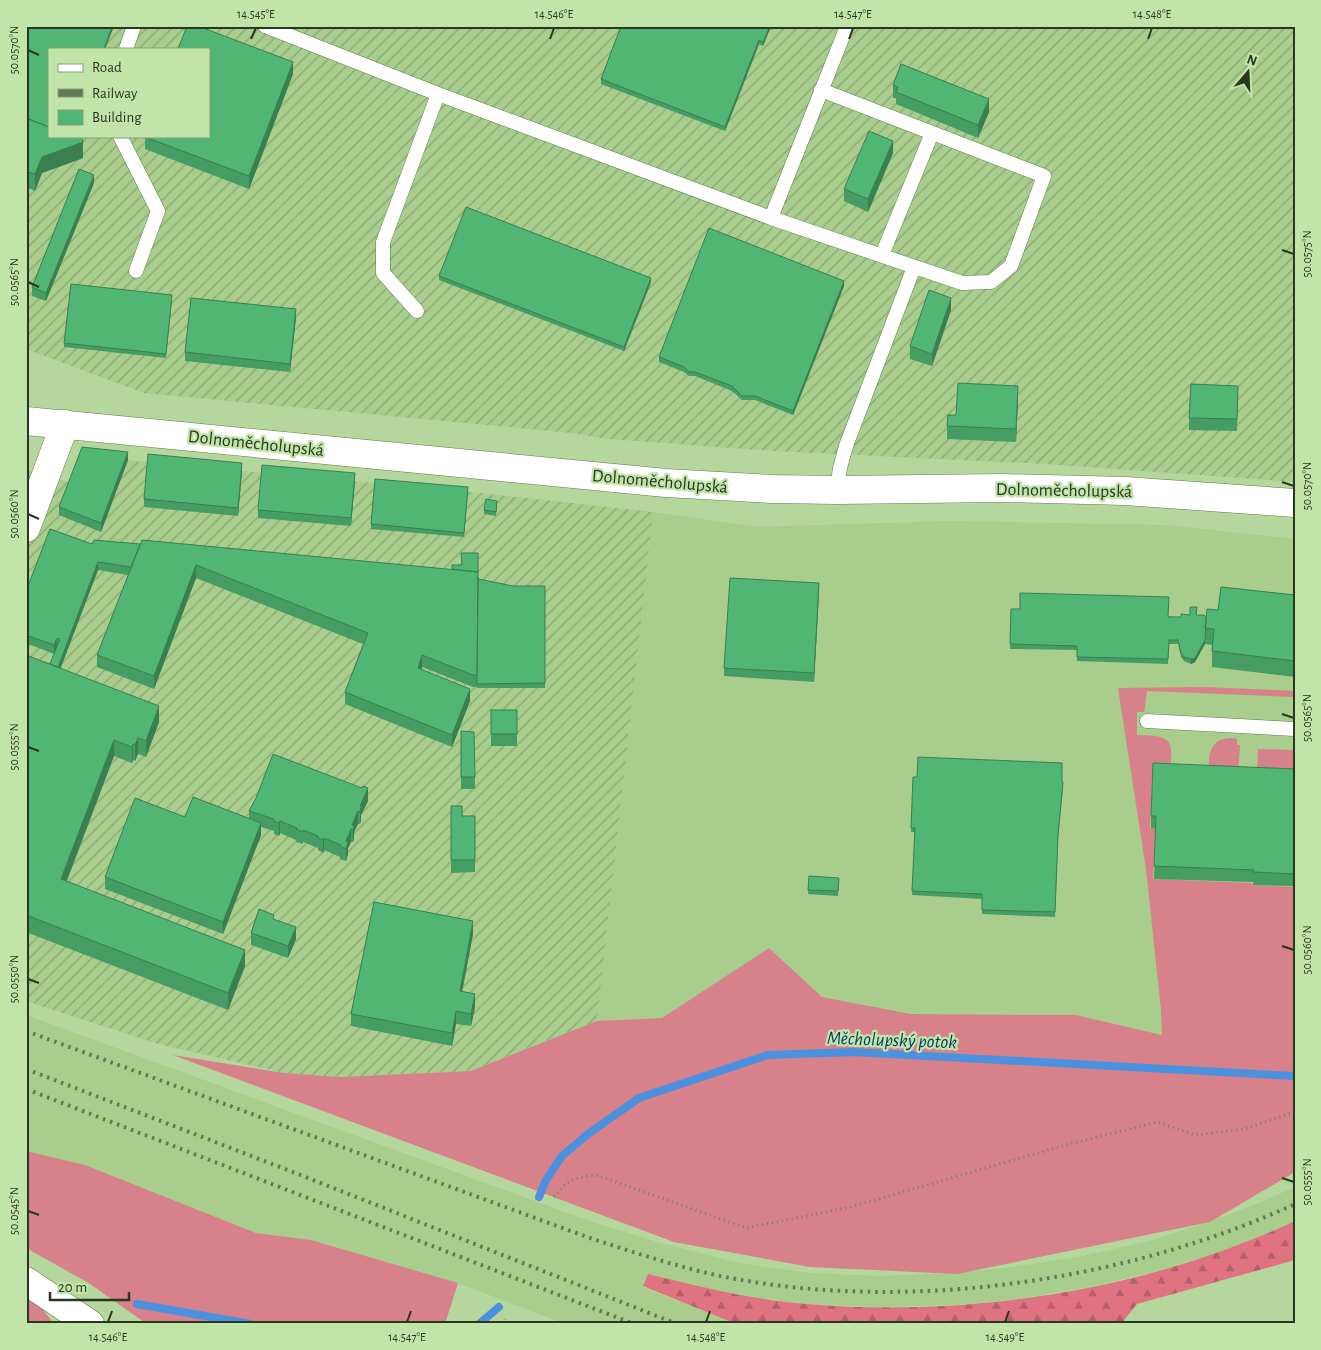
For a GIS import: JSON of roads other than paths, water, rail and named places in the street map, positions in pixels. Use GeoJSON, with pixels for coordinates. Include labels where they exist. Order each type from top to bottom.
{"type":"FeatureCollection","features":[{"type":"Feature","properties":{"kind":"street","name":"Dolnoměcholupská"},"geometry":{"type":"LineString","coordinates":[[26,421],[666,483],[773,489],[836,490],[1002,488],[1125,490],[1295,503]]}},
{"type":"Feature","properties":{"kind":"street"},"geometry":{"type":"LineString","coordinates":[[26,528],[65,424]]}},
{"type":"Feature","properties":{"kind":"street"},"geometry":{"type":"LineString","coordinates":[[26,1281],[75,1319]]}},
{"type":"Feature","properties":{"kind":"lane"},"geometry":{"type":"LineString","coordinates":[[126,48],[134,26]]}},
{"type":"Feature","properties":{"kind":"lane"},"geometry":{"type":"LineString","coordinates":[[265,26],[438,94],[771,218],[962,283],[991,282],[1011,266],[1044,176],[821,90]]}},
{"type":"Feature","properties":{"kind":"lane"},"geometry":{"type":"LineString","coordinates":[[771,218],[847,26]]}},
{"type":"Feature","properties":{"kind":"lane"},"geometry":{"type":"LineString","coordinates":[[417,311],[383,273],[383,242],[438,94]]}},
{"type":"Feature","properties":{"kind":"lane"},"geometry":{"type":"LineString","coordinates":[[882,255],[932,132]]}},
{"type":"Feature","properties":{"kind":"lane"},"geometry":{"type":"LineString","coordinates":[[121,138],[158,211],[136,271]]}},
{"type":"Feature","properties":{"kind":"lane"},"geometry":{"type":"LineString","coordinates":[[836,490],[846,446],[914,267]]}},
{"type":"Feature","properties":{"kind":"lane"},"geometry":{"type":"LineString","coordinates":[[1147,721],[1295,729]]}},
{"type":"Feature","properties":{"kind":"waterway","name":"Měcholupský potok"},"geometry":{"type":"LineString","coordinates":[[539,1197],[546,1180],[562,1156],[588,1134],[639,1098],[768,1055],[854,1052],[1295,1076]]}},
{"type":"Feature","properties":{"kind":"waterway","name":"Měcholupský potok"},"geometry":{"type":"LineString","coordinates":[[137,1304],[251,1324]]}},
{"type":"Feature","properties":{"kind":"waterway","name":"Měcholupský potok"},"geometry":{"type":"LineString","coordinates":[[479,1324],[499,1307]]}},
{"type":"Feature","properties":{"kind":"railway"},"geometry":{"type":"LineString","coordinates":[[26,1031],[587,1237],[680,1266],[736,1279],[805,1288],[876,1292],[948,1290],[1021,1282],[1093,1270],[1163,1252],[1231,1230],[1295,1204]]}},
{"type":"Feature","properties":{"kind":"railway"},"geometry":{"type":"LineString","coordinates":[[26,1069],[677,1324]]}},
{"type":"Feature","properties":{"kind":"railway"},"geometry":{"type":"LineString","coordinates":[[26,1089],[634,1324]]}}]}
